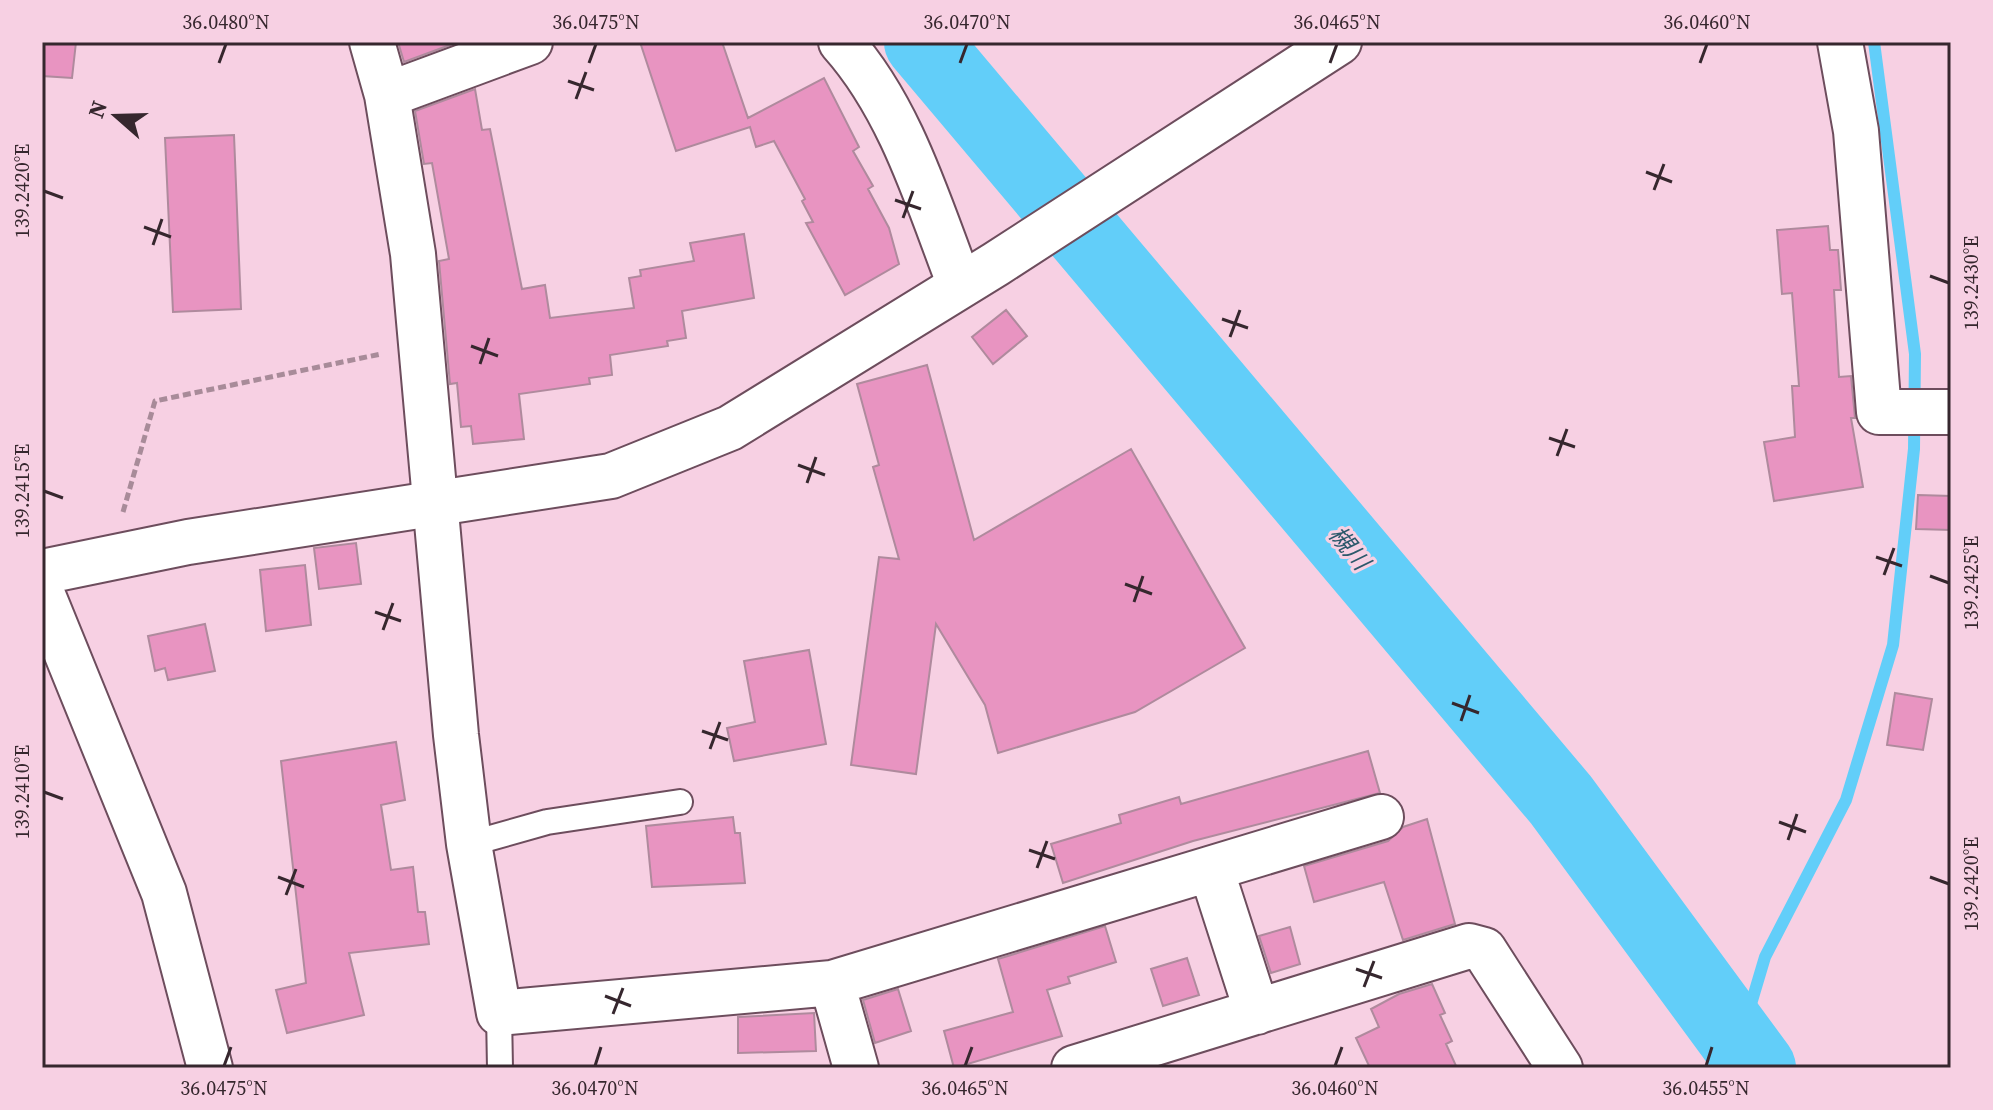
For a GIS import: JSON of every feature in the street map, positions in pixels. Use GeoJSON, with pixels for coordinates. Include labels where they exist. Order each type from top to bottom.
{"type":"FeatureCollection","features":[{"type":"Feature","properties":{"kind":"street"},"geometry":{"type":"LineString","coordinates":[[372,42],[387,95],[413,254],[438,505],[456,735],[469,844],[499,1013],[832,983],[1381,817]]}},
{"type":"Feature","properties":{"kind":"street"},"geometry":{"type":"LineString","coordinates":[[387,95],[530,42]]}},
{"type":"Feature","properties":{"kind":"street"},"geometry":{"type":"LineString","coordinates":[[841,42],[860,63],[978,274]]}},
{"type":"Feature","properties":{"kind":"street"},"geometry":{"type":"LineString","coordinates":[[42,572],[188,542],[611,476],[730,428],[978,274],[1339,42]]}},
{"type":"Feature","properties":{"kind":"street"},"geometry":{"type":"LineString","coordinates":[[1840,42],[1856,131],[1879,412],[1951,412]]}},
{"type":"Feature","properties":{"kind":"street"},"geometry":{"type":"LineString","coordinates":[[42,593],[164,893],[210,1068]]}},
{"type":"Feature","properties":{"kind":"street"},"geometry":{"type":"LineString","coordinates":[[1211,869],[1257,1012]]}},
{"type":"Feature","properties":{"kind":"street"},"geometry":{"type":"LineString","coordinates":[[1074,1068],[1131,1061],[1257,1012],[1469,946],[1484,950],[1560,1068]]}},
{"type":"Feature","properties":{"kind":"street"},"geometry":{"type":"LineString","coordinates":[[832,983],[856,1068]]}},
{"type":"Feature","properties":{"kind":"lane"},"geometry":{"type":"LineString","coordinates":[[469,844],[547,822],[680,802]]}},
{"type":"Feature","properties":{"kind":"lane"},"geometry":{"type":"LineString","coordinates":[[499,1013],[500,1068]]}},
{"type":"Feature","properties":{"kind":"path"},"geometry":{"type":"LineString","coordinates":[[122,515],[155,401],[422,345]]}},
{"type":"Feature","properties":{"kind":"building"},"geometry":{"type":"Polygon","coordinates":[[[42,42],[76,42],[72,78],[42,76],[42,42]]]}},
{"type":"Feature","properties":{"kind":"building"},"geometry":{"type":"Polygon","coordinates":[[[398,42],[458,42],[404,62],[398,42]]]}},
{"type":"Feature","properties":{"kind":"building"},"geometry":{"type":"Polygon","coordinates":[[[640,42],[722,42],[748,118],[824,78],[859,147],[853,151],[873,186],[868,189],[889,228],[899,264],[845,295],[806,223],[813,222],[802,201],[805,199],[774,141],[756,147],[750,127],[676,151],[640,42]]]}},
{"type":"Feature","properties":{"kind":"building"},"geometry":{"type":"Polygon","coordinates":[[[475,89],[482,130],[490,129],[522,289],[545,285],[550,318],[634,308],[629,278],[641,276],[640,270],[694,261],[690,243],[744,234],[754,298],[682,311],[686,338],[667,341],[668,346],[610,355],[612,375],[589,378],[590,384],[519,394],[524,439],[473,444],[471,426],[461,427],[457,383],[450,384],[439,261],[449,259],[432,163],[424,164],[415,111],[475,89]]]}},
{"type":"Feature","properties":{"kind":"building"},"geometry":{"type":"Polygon","coordinates":[[[234,135],[241,309],[173,312],[165,138],[234,135]]]}},
{"type":"Feature","properties":{"kind":"building"},"geometry":{"type":"Polygon","coordinates":[[[1828,226],[1830,250],[1838,250],[1841,290],[1834,290],[1839,377],[1851,376],[1855,418],[1851,418],[1863,487],[1774,501],[1764,442],[1795,437],[1792,386],[1799,386],[1792,293],[1782,294],[1777,230],[1828,226]]]}},
{"type":"Feature","properties":{"kind":"building"},"geometry":{"type":"Polygon","coordinates":[[[1006,310],[1027,336],[993,364],[972,337],[1006,310]]]}},
{"type":"Feature","properties":{"kind":"building"},"geometry":{"type":"Polygon","coordinates":[[[927,365],[974,540],[1131,449],[1245,648],[1135,712],[998,753],[985,705],[936,624],[916,774],[851,765],[879,557],[899,559],[873,467],[879,465],[857,384],[927,365]]]}},
{"type":"Feature","properties":{"kind":"building"},"geometry":{"type":"Polygon","coordinates":[[[1918,495],[1951,496],[1951,530],[1916,529],[1918,495]]]}},
{"type":"Feature","properties":{"kind":"building"},"geometry":{"type":"Polygon","coordinates":[[[356,543],[361,584],[319,589],[314,548],[356,543]]]}},
{"type":"Feature","properties":{"kind":"building"},"geometry":{"type":"Polygon","coordinates":[[[305,565],[311,625],[266,631],[260,570],[305,565]]]}},
{"type":"Feature","properties":{"kind":"building"},"geometry":{"type":"Polygon","coordinates":[[[205,624],[215,671],[168,680],[165,668],[155,671],[148,636],[205,624]]]}},
{"type":"Feature","properties":{"kind":"building"},"geometry":{"type":"Polygon","coordinates":[[[809,650],[826,744],[734,761],[727,728],[755,722],[744,661],[809,650]]]}},
{"type":"Feature","properties":{"kind":"building"},"geometry":{"type":"Polygon","coordinates":[[[1895,693],[1932,699],[1923,750],[1887,745],[1895,693]]]}},
{"type":"Feature","properties":{"kind":"building"},"geometry":{"type":"Polygon","coordinates":[[[396,742],[405,800],[381,805],[391,870],[413,867],[418,912],[425,912],[429,944],[349,953],[364,1015],[287,1033],[276,990],[306,983],[281,761],[396,742]]]}},
{"type":"Feature","properties":{"kind":"building"},"geometry":{"type":"Polygon","coordinates":[[[1368,751],[1380,793],[1193,841],[1063,883],[1051,844],[1121,823],[1119,815],[1179,797],[1181,804],[1368,751]]]}},
{"type":"Feature","properties":{"kind":"building"},"geometry":{"type":"Polygon","coordinates":[[[733,817],[735,833],[740,833],[745,883],[652,887],[646,826],[733,817]]]}},
{"type":"Feature","properties":{"kind":"building"},"geometry":{"type":"Polygon","coordinates":[[[1427,819],[1455,924],[1403,940],[1384,882],[1314,902],[1304,866],[1388,841],[1403,827],[1427,819]]]}},
{"type":"Feature","properties":{"kind":"building"},"geometry":{"type":"Polygon","coordinates":[[[1105,926],[1116,962],[1068,977],[1070,983],[1047,990],[1062,1036],[954,1068],[944,1031],[1013,1012],[998,959],[1105,926]]]}},
{"type":"Feature","properties":{"kind":"building"},"geometry":{"type":"Polygon","coordinates":[[[1290,927],[1300,964],[1271,973],[1259,936],[1290,927]]]}},
{"type":"Feature","properties":{"kind":"building"},"geometry":{"type":"Polygon","coordinates":[[[1187,958],[1199,995],[1163,1006],[1151,969],[1187,958]]]}},
{"type":"Feature","properties":{"kind":"building"},"geometry":{"type":"Polygon","coordinates":[[[1432,984],[1445,1013],[1440,1015],[1452,1041],[1446,1044],[1457,1068],[1370,1068],[1356,1038],[1379,1027],[1371,1009],[1399,994],[1432,984]]]}},
{"type":"Feature","properties":{"kind":"building"},"geometry":{"type":"Polygon","coordinates":[[[898,989],[911,1031],[875,1043],[863,1000],[898,989]]]}},
{"type":"Feature","properties":{"kind":"building"},"geometry":{"type":"Polygon","coordinates":[[[814,1013],[816,1051],[738,1053],[738,1017],[814,1013]]]}},
{"type":"Feature","properties":{"kind":"waterway","name":"槻川"},"geometry":{"type":"LineString","coordinates":[[922,42],[1561,800],[1758,1068]]}},
{"type":"Feature","properties":{"kind":"waterway"},"geometry":{"type":"LineString","coordinates":[[1740,1041],[1765,957],[1846,800],[1893,645],[1914,449],[1915,354],[1874,42]]}}]}
